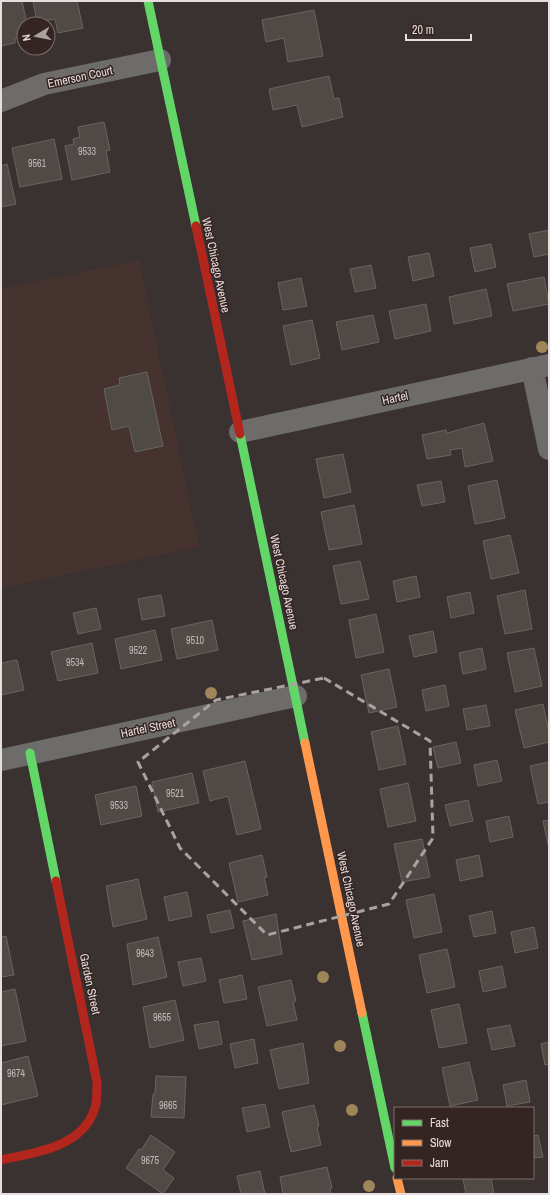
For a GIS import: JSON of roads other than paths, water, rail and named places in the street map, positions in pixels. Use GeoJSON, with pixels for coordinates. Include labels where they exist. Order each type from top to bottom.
{"type":"FeatureCollection","features":[{"type":"Feature","properties":{"kind":"street","name":"West Chicago Avenue"},"geometry":{"type":"LineString","coordinates":[[148,1],[394,1163]]}},
{"type":"Feature","properties":{"kind":"street","name":"Emerson Court"},"geometry":{"type":"LineString","coordinates":[[1,100],[44,84],[160,60]]}},
{"type":"Feature","properties":{"kind":"street","name":"Hartel"},"geometry":{"type":"LineString","coordinates":[[240,432],[541,366]]}},
{"type":"Feature","properties":{"kind":"street"},"geometry":{"type":"LineString","coordinates":[[541,366],[549,449]]}},
{"type":"Feature","properties":{"kind":"street","name":"Hartel Street"},"geometry":{"type":"LineString","coordinates":[[1,760],[296,696]]}},
{"type":"Feature","properties":{"kind":"street","name":"Garden Street"},"geometry":{"type":"LineString","coordinates":[[1,1160],[52,1149],[76,1138],[91,1120],[98,1096],[98,1082],[30,754]]}},
{"type":"Feature","properties":{"kind":"street"},"geometry":{"type":"LineString","coordinates":[[397,1179],[400,1194]]}}]}
